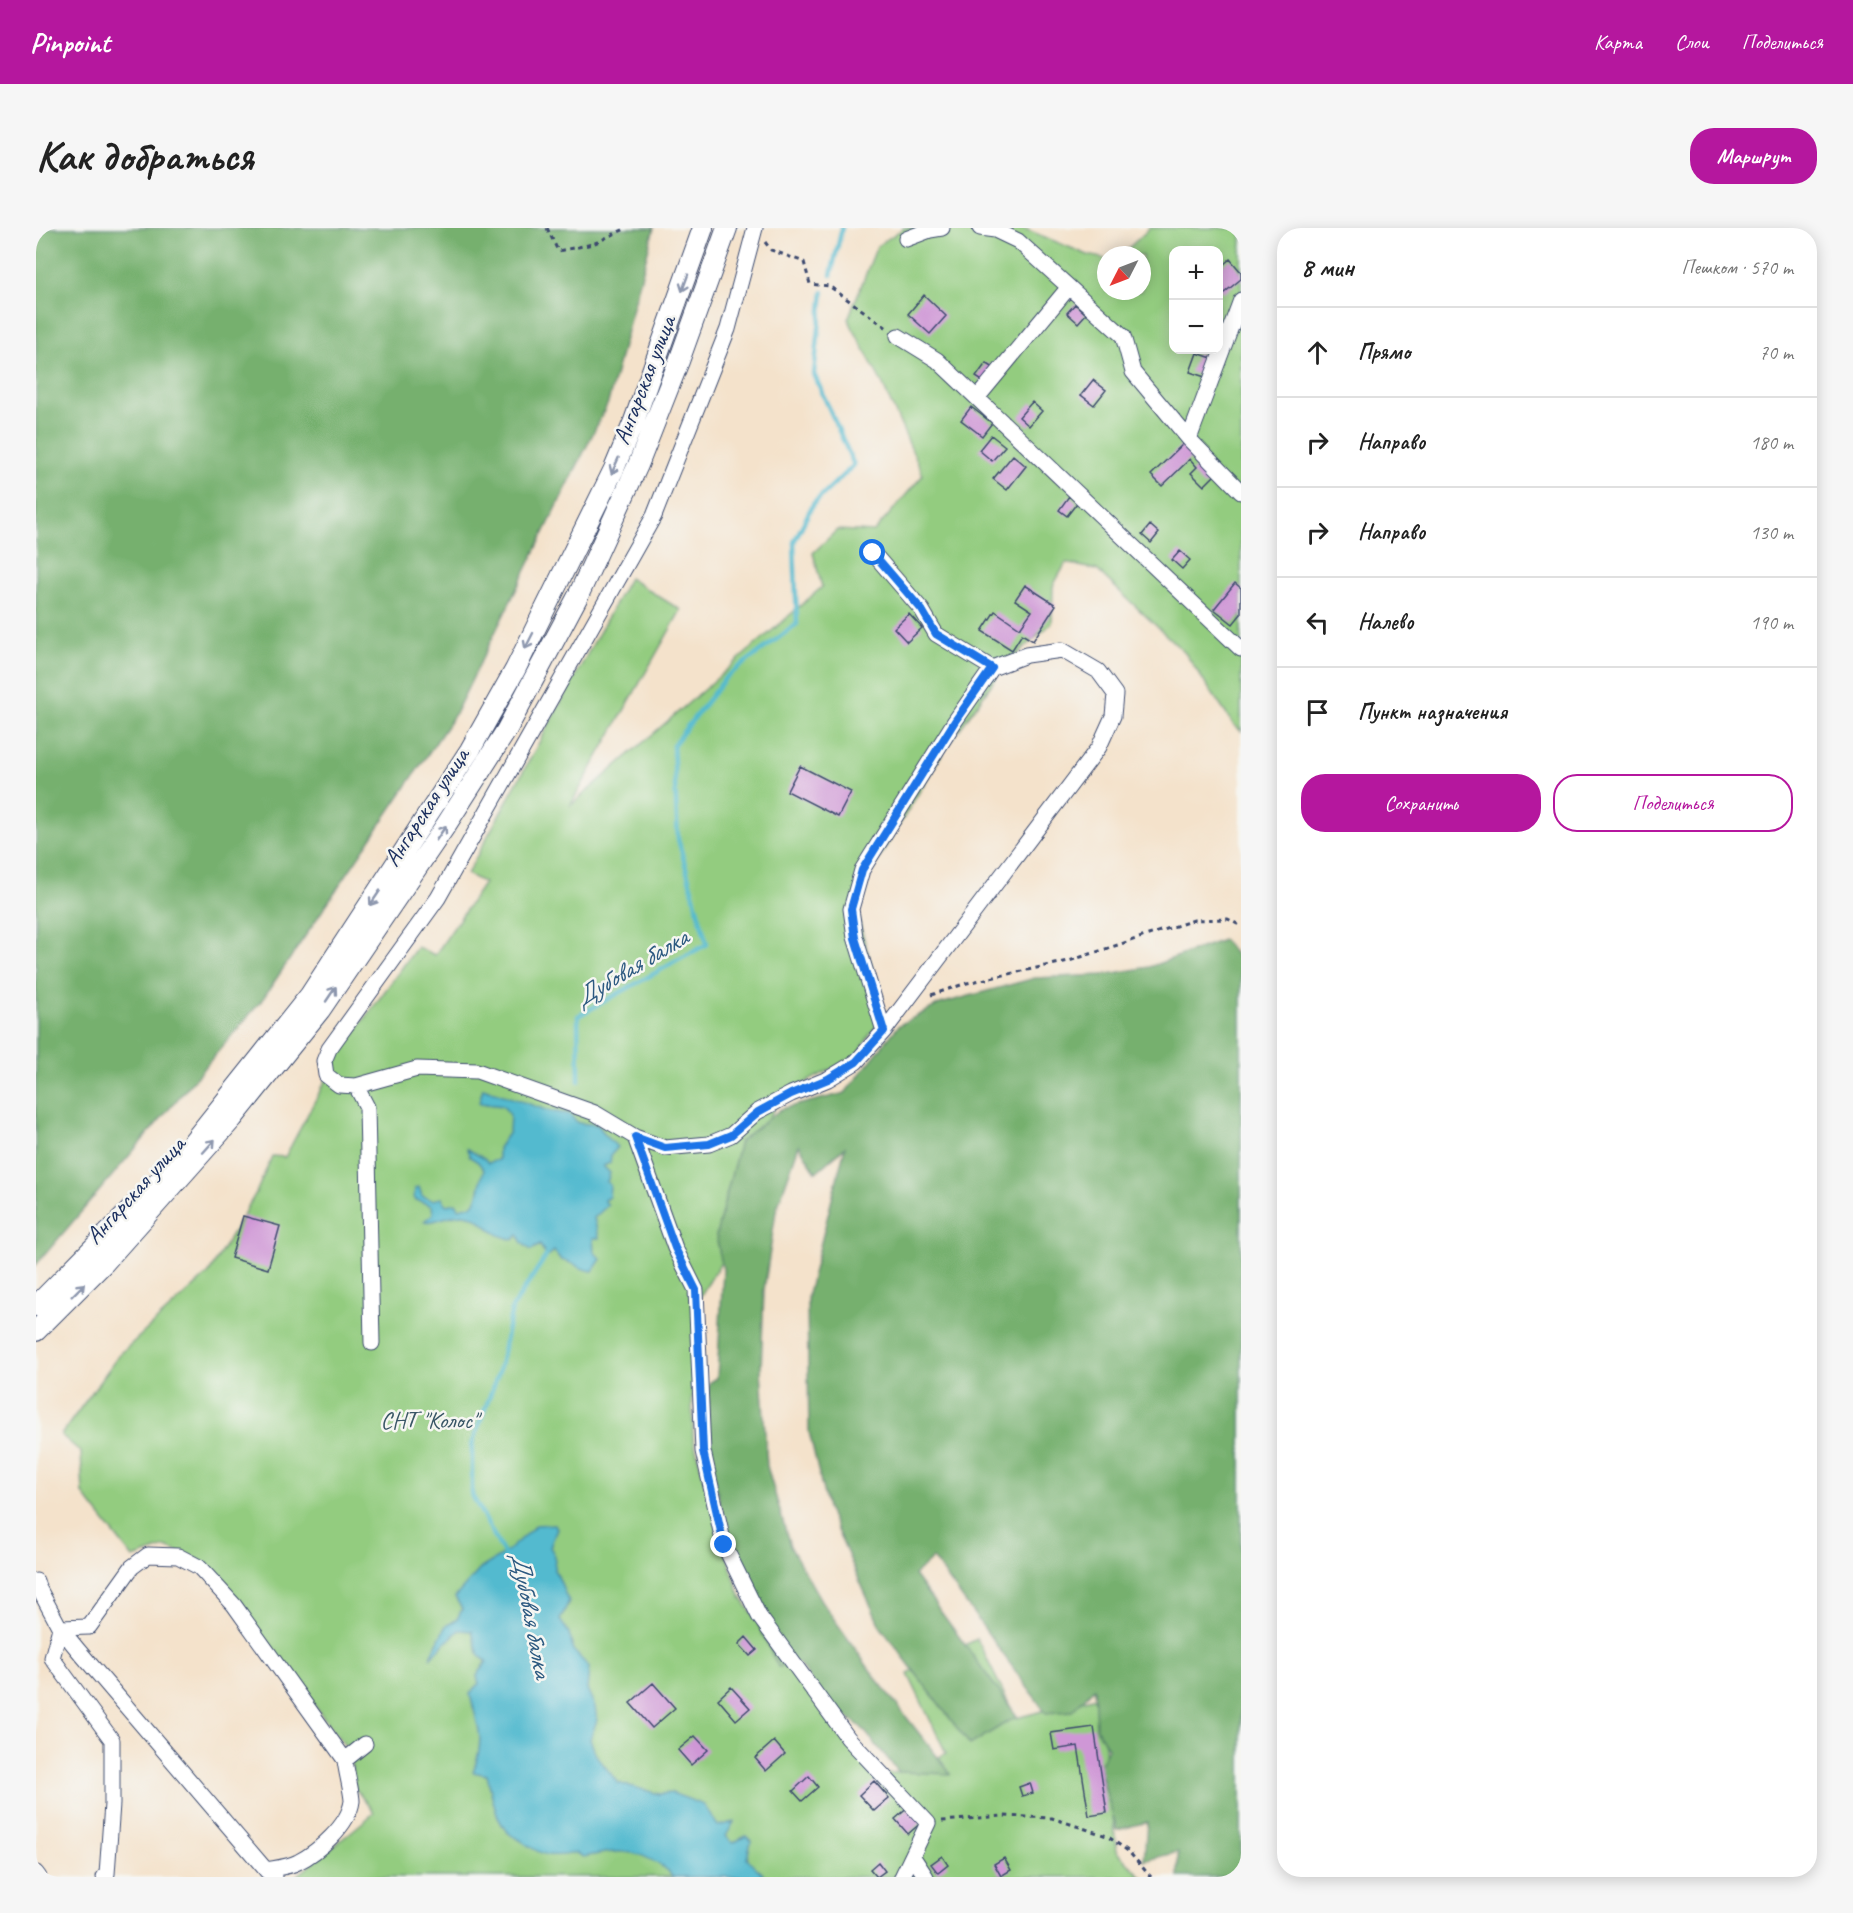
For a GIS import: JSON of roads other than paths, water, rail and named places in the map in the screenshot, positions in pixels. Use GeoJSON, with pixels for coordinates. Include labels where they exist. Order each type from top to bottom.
{"type":"FeatureCollection","features":[{"type":"Feature","properties":{"kind":"main road","name":"Ангарская улица"},"geometry":{"type":"LineString","coordinates":[[36,1306],[172,1167],[310,995],[470,750],[520,659],[614,469],[634,421],[703,228]]}},
{"type":"Feature","properties":{"kind":"main road","name":"Ангарская улица"},"geometry":{"type":"LineString","coordinates":[[36,1331],[104,1263],[233,1118],[320,1010],[440,835],[506,731],[578,596],[638,465],[679,361],[727,228]]}},
{"type":"Feature","properties":{"kind":"street"},"geometry":{"type":"LineString","coordinates":[[906,239],[942,228]]}},
{"type":"Feature","properties":{"kind":"street"},"geometry":{"type":"LineString","coordinates":[[980,228],[995,230],[1018,241],[1123,336],[1133,372],[1189,439],[1241,492]]}},
{"type":"Feature","properties":{"kind":"street"},"geometry":{"type":"LineString","coordinates":[[754,229],[728,329],[654,516],[438,898],[329,1049],[324,1061],[326,1075],[339,1085],[356,1086],[417,1069],[477,1071],[595,1113],[635,1137],[665,1148],[709,1144],[731,1135],[758,1112],[791,1094],[828,1079],[856,1062],[884,1031],[1099,747],[1113,716],[1115,694],[1098,671],[1062,650],[1026,655],[992,668],[955,721],[862,870],[851,909],[855,938],[884,1031]]}},
{"type":"Feature","properties":{"kind":"street"},"geometry":{"type":"LineString","coordinates":[[977,398],[1069,287]]}},
{"type":"Feature","properties":{"kind":"street"},"geometry":{"type":"LineString","coordinates":[[1189,439],[1237,323],[1241,300]]}},
{"type":"Feature","properties":{"kind":"street"},"geometry":{"type":"LineString","coordinates":[[898,336],[937,360],[1241,649]]}},
{"type":"Feature","properties":{"kind":"street"},"geometry":{"type":"LineString","coordinates":[[873,553],[922,610],[936,634],[992,668]]}},
{"type":"Feature","properties":{"kind":"street"},"geometry":{"type":"LineString","coordinates":[[356,1086],[367,1107],[372,1343]]}},
{"type":"Feature","properties":{"kind":"street"},"geometry":{"type":"LineString","coordinates":[[635,1137],[675,1248],[696,1290],[703,1451],[724,1545],[759,1616],[779,1644],[848,1738],[928,1823],[902,1877]]}},
{"type":"Feature","properties":{"kind":"street"},"geometry":{"type":"LineString","coordinates":[[36,1581],[39,1601],[60,1628],[270,1873],[296,1863],[328,1841],[345,1820],[352,1801],[345,1760],[234,1605],[199,1567],[178,1556],[148,1555],[132,1567],[89,1627],[60,1628]]}},
{"type":"Feature","properties":{"kind":"street"},"geometry":{"type":"LineString","coordinates":[[60,1628],[52,1658],[112,1740],[112,1804],[107,1874],[104,1877]]}},
{"type":"Feature","properties":{"kind":"street"},"geometry":{"type":"LineString","coordinates":[[345,1760],[365,1744]]}},
{"type":"Feature","properties":{"kind":"street"},"geometry":{"type":"LineString","coordinates":[[913,1857],[926,1877]]}},
{"type":"Feature","properties":{"kind":"street"},"geometry":{"type":"LineString","coordinates":[[36,1873],[39,1877]]}},
{"type":"Feature","properties":{"kind":"water"},"geometry":{"type":"Polygon","coordinates":[[[483,1088],[549,1111],[569,1114],[578,1123],[598,1125],[608,1139],[618,1147],[611,1155],[610,1163],[603,1166],[610,1173],[607,1182],[610,1185],[609,1197],[604,1200],[608,1205],[594,1218],[599,1238],[593,1238],[594,1252],[601,1259],[593,1271],[561,1260],[554,1251],[547,1257],[540,1245],[531,1250],[522,1243],[518,1234],[514,1240],[502,1236],[469,1215],[459,1214],[429,1222],[424,1221],[433,1214],[432,1206],[414,1199],[415,1188],[419,1187],[422,1196],[432,1200],[442,1198],[447,1205],[456,1203],[459,1208],[473,1205],[484,1170],[470,1157],[467,1149],[488,1163],[498,1160],[498,1148],[509,1132],[510,1115],[503,1106],[479,1103],[483,1088]]]}},
{"type":"Feature","properties":{"kind":"water"},"geometry":{"type":"Polygon","coordinates":[[[555,1524],[557,1529],[550,1547],[555,1556],[554,1570],[569,1601],[560,1620],[569,1633],[573,1650],[589,1667],[587,1689],[595,1707],[597,1720],[590,1739],[596,1755],[618,1783],[659,1794],[672,1793],[704,1805],[718,1826],[734,1822],[726,1836],[733,1843],[746,1836],[751,1841],[747,1859],[763,1874],[760,1877],[672,1877],[663,1867],[649,1859],[622,1852],[583,1857],[576,1853],[543,1854],[511,1835],[501,1823],[487,1775],[473,1772],[480,1741],[470,1694],[479,1684],[477,1676],[487,1661],[479,1656],[472,1631],[459,1630],[430,1658],[445,1627],[457,1619],[462,1609],[455,1597],[481,1568],[504,1554],[536,1525],[555,1524]]]}},
{"type":"Feature","properties":{"kind":"waterway","name":"Дубовая балка"},"geometry":{"type":"LineString","coordinates":[[831,275],[842,228]]}},
{"type":"Feature","properties":{"kind":"waterway","name":"Дубовая балка"},"geometry":{"type":"LineString","coordinates":[[579,1081],[578,1016],[707,944],[678,839],[673,745],[726,677],[797,624],[794,542],[813,504],[854,465],[814,374],[823,292]]}},
{"type":"Feature","properties":{"kind":"waterway","name":"Дубовая балка"},"geometry":{"type":"LineString","coordinates":[[504,1559],[504,1554],[472,1495],[472,1444],[499,1371],[512,1308],[548,1253]]}},
{"type":"Feature","properties":{"kind":"park label","name":"СНТ \"Колос\""},"geometry":{"type":"Point","coordinates":[429,1420]}}]}
